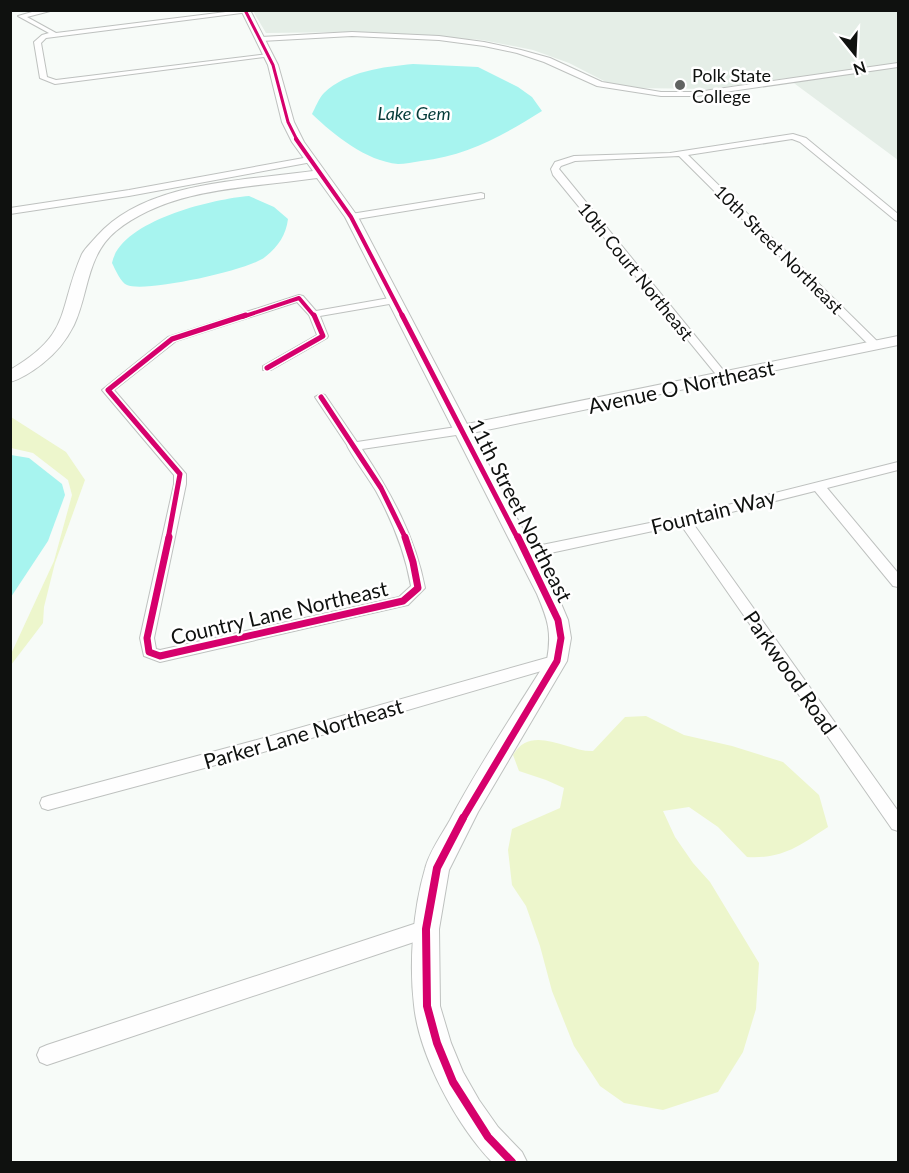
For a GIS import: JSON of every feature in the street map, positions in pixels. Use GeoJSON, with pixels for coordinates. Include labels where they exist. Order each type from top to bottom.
{"type":"FeatureCollection","features":[{"type":"Feature","properties":{"kind":"street"},"geometry":{"type":"LineString","coordinates":[[51,10],[21,16],[52,33]]}},
{"type":"Feature","properties":{"kind":"street"},"geometry":{"type":"LineString","coordinates":[[245,11],[52,33],[37,42],[44,78],[56,82],[363,34],[439,38],[519,51],[547,60],[600,84],[661,94],[697,94],[898,65]]}},
{"type":"Feature","properties":{"kind":"street","name":"11th Street Northeast"},"geometry":{"type":"LineString","coordinates":[[245,11],[265,48],[288,122],[314,167],[351,217],[527,553],[558,620],[561,638],[557,661],[470,805],[437,868],[426,929],[427,1006],[437,1043],[453,1082],[469,1110],[488,1137],[512,1162]]}},
{"type":"Feature","properties":{"kind":"street"},"geometry":{"type":"LineString","coordinates":[[681,153],[793,136],[803,140],[898,218]]}},
{"type":"Feature","properties":{"kind":"street","name":"10th Court Northeast"},"geometry":{"type":"LineString","coordinates":[[681,153],[574,159],[558,164],[555,169],[723,376]]}},
{"type":"Feature","properties":{"kind":"street","name":"10th Street Northeast"},"geometry":{"type":"LineString","coordinates":[[681,153],[875,345]]}},
{"type":"Feature","properties":{"kind":"street"},"geometry":{"type":"LineString","coordinates":[[10,211],[314,167]]}},
{"type":"Feature","properties":{"kind":"street"},"geometry":{"type":"LineString","coordinates":[[10,377],[35,362],[55,346],[70,321],[90,252],[108,230],[131,214],[157,202],[314,167]]}},
{"type":"Feature","properties":{"kind":"street"},"geometry":{"type":"LineString","coordinates":[[351,217],[481,196]]}},
{"type":"Feature","properties":{"kind":"street","name":"Country Lane Northeast"},"geometry":{"type":"LineString","coordinates":[[314,314],[299,298],[172,339],[108,390],[180,474],[180,484],[147,638],[149,652],[160,656],[403,601],[418,588],[416,568],[386,494],[352,447],[321,397]]}},
{"type":"Feature","properties":{"kind":"street"},"geometry":{"type":"LineString","coordinates":[[267,368],[323,336],[314,314],[395,300]]}},
{"type":"Feature","properties":{"kind":"street","name":"Avenue O Northeast"},"geometry":{"type":"LineString","coordinates":[[462,430],[898,340]]}},
{"type":"Feature","properties":{"kind":"street"},"geometry":{"type":"LineString","coordinates":[[352,447],[462,430]]}},
{"type":"Feature","properties":{"kind":"street","name":"Fountain Way"},"geometry":{"type":"LineString","coordinates":[[527,553],[684,520],[898,466]]}},
{"type":"Feature","properties":{"kind":"street"},"geometry":{"type":"LineString","coordinates":[[817,485],[898,582]]}},
{"type":"Feature","properties":{"kind":"street","name":"Parkwood Road"},"geometry":{"type":"LineString","coordinates":[[684,520],[898,824]]}},
{"type":"Feature","properties":{"kind":"street","name":"Parker Lane Northeast"},"geometry":{"type":"LineString","coordinates":[[48,803],[253,748],[557,661]]}},
{"type":"Feature","properties":{"kind":"street"},"geometry":{"type":"LineString","coordinates":[[47,1055],[426,929]]}},
{"type":"Feature","properties":{"kind":"shaded area","name":"Polk State College"},"geometry":{"type":"Polygon","coordinates":[[[253,11],[898,11],[898,160],[787,78],[711,89],[632,88],[606,82],[569,63],[533,50],[482,40],[353,32],[266,33],[253,11]]]}},
{"type":"Feature","properties":{"kind":"green space"},"geometry":{"type":"Polygon","coordinates":[[[11,417],[66,452],[85,480],[55,563],[44,607],[43,623],[11,665],[11,654],[54,561],[72,495],[68,480],[33,453],[11,448],[11,417]]]}},
{"type":"Feature","properties":{"kind":"green space"},"geometry":{"type":"Polygon","coordinates":[[[646,716],[684,735],[732,746],[783,762],[819,795],[828,827],[790,850],[771,856],[747,857],[718,827],[689,807],[663,811],[675,837],[710,882],[759,963],[756,1009],[743,1052],[718,1092],[663,1110],[624,1103],[600,1086],[574,1046],[552,991],[526,906],[512,885],[508,850],[512,829],[560,808],[564,788],[519,771],[513,755],[521,746],[530,741],[540,740],[593,751],[625,717],[646,716]]]}},
{"type":"Feature","properties":{"kind":"water","name":"Lake Gem"},"geometry":{"type":"Polygon","coordinates":[[[413,64],[478,67],[518,87],[532,97],[542,111],[499,136],[469,149],[438,158],[398,164],[374,158],[351,146],[312,114],[324,93],[343,80],[366,71],[413,64]]]}},
{"type":"Feature","properties":{"kind":"water"},"geometry":{"type":"Polygon","coordinates":[[[249,196],[274,207],[288,219],[281,240],[265,257],[219,274],[154,286],[127,285],[118,276],[112,263],[119,248],[132,235],[149,224],[192,207],[249,196]]]}},
{"type":"Feature","properties":{"kind":"water"},"geometry":{"type":"Polygon","coordinates":[[[11,455],[29,458],[62,484],[65,495],[48,541],[11,597],[11,455]]]}},
{"type":"Feature","properties":{"kind":"cycle path"},"geometry":{"type":"LineString","coordinates":[[245,10],[273,65],[288,122],[298,142],[351,217],[547,594],[558,620],[561,638],[557,661],[470,805],[437,868],[426,929],[427,1006],[437,1043],[453,1082],[469,1110],[488,1137],[512,1162]]}},
{"type":"Feature","properties":{"kind":"cycle path"},"geometry":{"type":"LineString","coordinates":[[267,368],[323,336],[314,314],[299,298],[172,339],[108,390],[180,474],[180,484],[147,638],[149,652],[160,656],[403,601],[418,588],[413,562],[394,512],[381,488],[321,397]]}},
{"type":"Feature","properties":{"kind":"place","name":"Polk State College"},"geometry":{"type":"Point","coordinates":[680,85]}}]}
